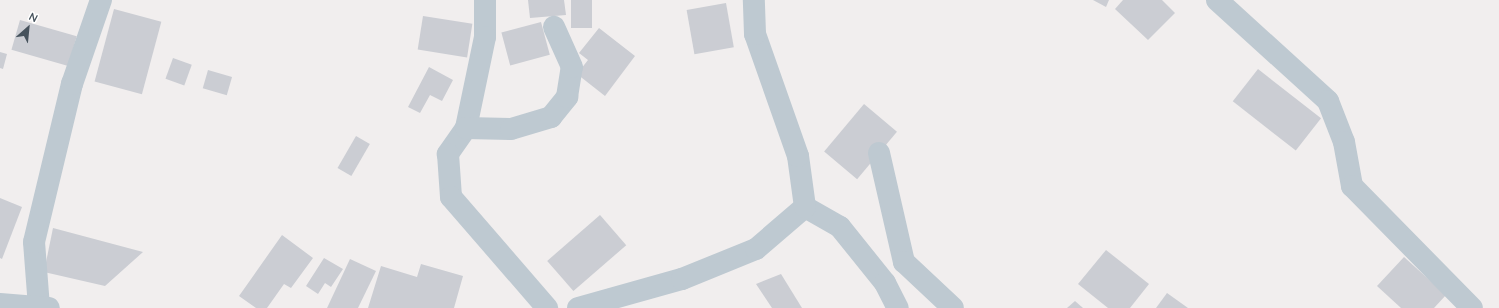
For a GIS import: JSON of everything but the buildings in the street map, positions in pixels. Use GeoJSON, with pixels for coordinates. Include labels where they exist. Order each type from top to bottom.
{"type":"FeatureCollection","features":[{"type":"Feature","properties":{"kind":"street"},"geometry":{"type":"LineString","coordinates":[[39,308],[34,242],[72,84],[101,0]]}},
{"type":"Feature","properties":{"kind":"street"},"geometry":{"type":"LineString","coordinates":[[485,0],[485,37],[466,128],[448,154],[450,197],[546,308]]}},
{"type":"Feature","properties":{"kind":"street"},"geometry":{"type":"LineString","coordinates":[[754,0],[755,34],[798,156],[805,207]]}},
{"type":"Feature","properties":{"kind":"street"},"geometry":{"type":"LineString","coordinates":[[1218,0],[1328,101],[1344,142],[1352,186],[1472,308]]}},
{"type":"Feature","properties":{"kind":"street"},"geometry":{"type":"LineString","coordinates":[[466,128],[511,129],[551,117],[567,97],[572,67],[554,27]]}},
{"type":"Feature","properties":{"kind":"street"},"geometry":{"type":"LineString","coordinates":[[879,153],[904,262],[954,308]]}},
{"type":"Feature","properties":{"kind":"street"},"geometry":{"type":"LineString","coordinates":[[805,207],[840,227],[885,283],[898,308]]}},
{"type":"Feature","properties":{"kind":"street"},"geometry":{"type":"LineString","coordinates":[[578,308],[682,279],[756,249],[805,207]]}},
{"type":"Feature","properties":{"kind":"street"},"geometry":{"type":"LineString","coordinates":[[885,283],[904,262]]}},
{"type":"Feature","properties":{"kind":"street"},"geometry":{"type":"LineString","coordinates":[[0,304],[50,308]]}}]}
